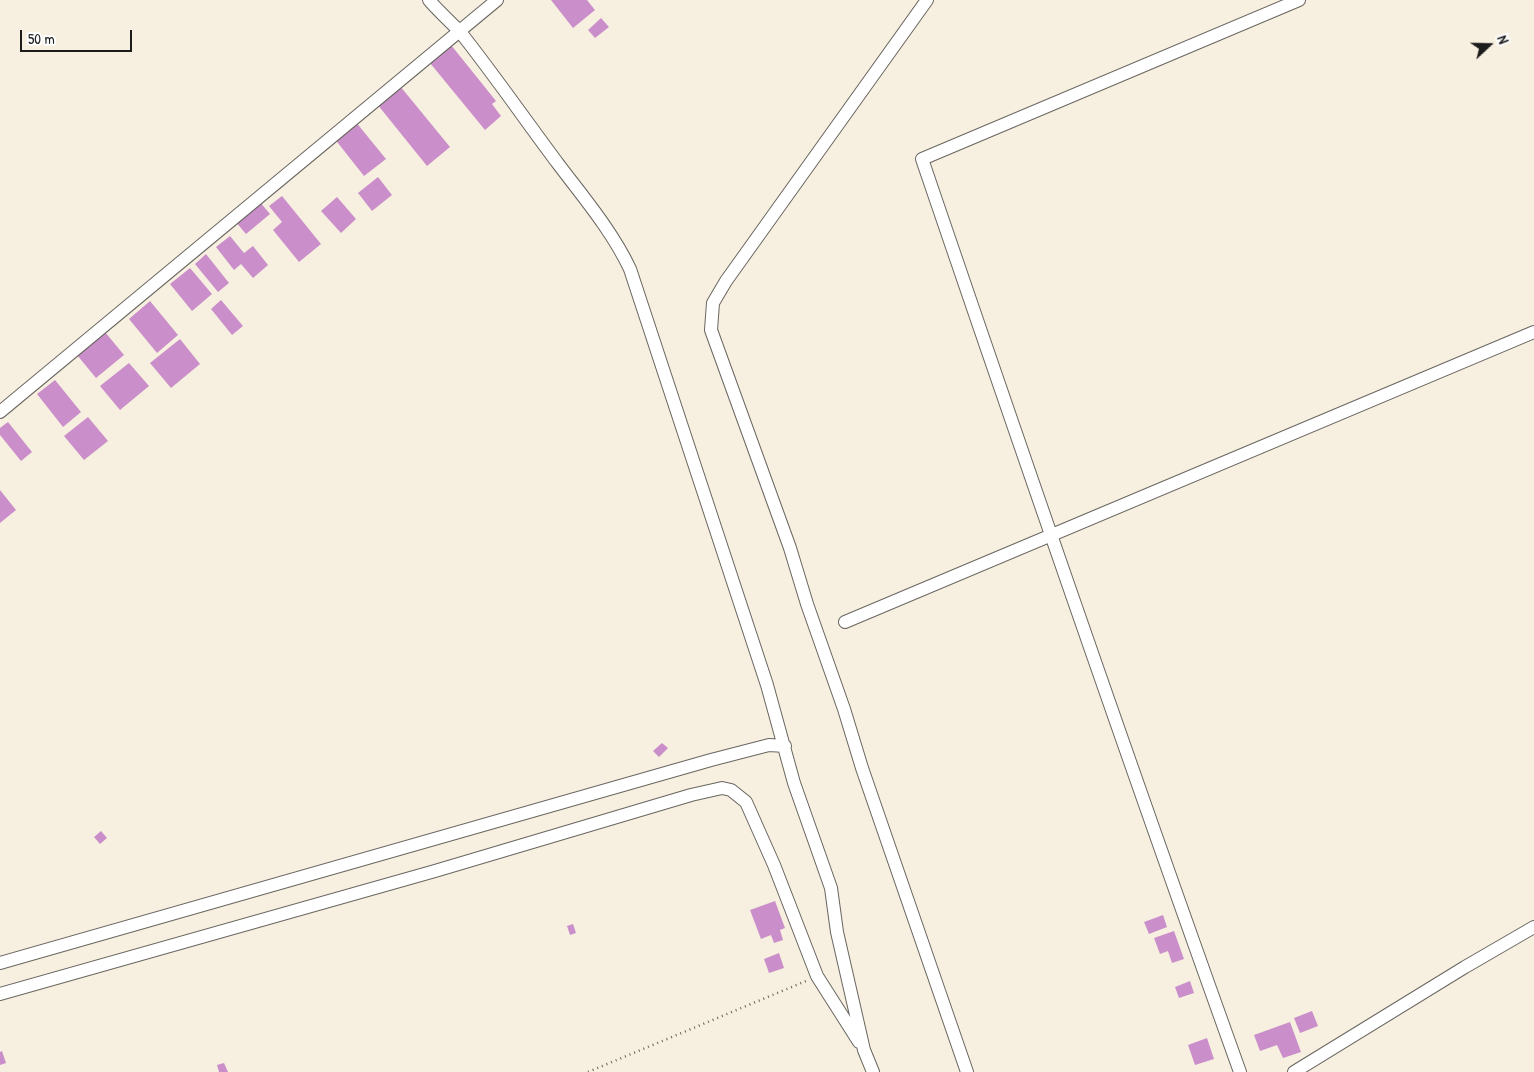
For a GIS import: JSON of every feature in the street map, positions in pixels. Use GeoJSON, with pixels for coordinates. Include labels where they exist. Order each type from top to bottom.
{"type":"FeatureCollection","features":[{"type":"Feature","properties":{"kind":"street"},"geometry":{"type":"LineString","coordinates":[[429,0],[459,31],[607,228],[622,251],[630,268],[767,685],[794,783],[831,888],[836,932],[864,1050],[873,1072]]}},
{"type":"Feature","properties":{"kind":"street"},"geometry":{"type":"LineString","coordinates":[[0,412],[497,0]]}},
{"type":"Feature","properties":{"kind":"street"},"geometry":{"type":"LineString","coordinates":[[927,0],[726,281],[713,303],[711,330],[790,548],[862,768],[967,1072]]}},
{"type":"Feature","properties":{"kind":"street"},"geometry":{"type":"LineString","coordinates":[[1240,1072],[1050,536],[922,159],[1299,0]]}},
{"type":"Feature","properties":{"kind":"street"},"geometry":{"type":"LineString","coordinates":[[845,622],[1534,332]]}},
{"type":"Feature","properties":{"kind":"street"},"geometry":{"type":"LineString","coordinates":[[0,964],[702,763],[769,745],[785,746]]}},
{"type":"Feature","properties":{"kind":"street"},"geometry":{"type":"LineString","coordinates":[[0,994],[426,874],[691,795],[722,788],[731,790],[746,802],[774,864],[817,976],[864,1050]]}},
{"type":"Feature","properties":{"kind":"street"},"geometry":{"type":"LineString","coordinates":[[1294,1072],[1534,927]]}},
{"type":"Feature","properties":{"kind":"path"},"geometry":{"type":"LineString","coordinates":[[588,1072],[817,976]]}},
{"type":"Feature","properties":{"kind":"building"},"geometry":{"type":"Polygon","coordinates":[[[551,0],[587,0],[595,10],[573,28],[551,0]]]}},
{"type":"Feature","properties":{"kind":"building"},"geometry":{"type":"Polygon","coordinates":[[[601,18],[609,27],[595,38],[588,30],[601,18]]]}},
{"type":"Feature","properties":{"kind":"building"},"geometry":{"type":"Polygon","coordinates":[[[451,45],[496,101],[492,104],[501,116],[485,130],[430,63],[451,45]]]}},
{"type":"Feature","properties":{"kind":"building"},"geometry":{"type":"Polygon","coordinates":[[[400,86],[450,147],[427,166],[377,104],[400,86]]]}},
{"type":"Feature","properties":{"kind":"building"},"geometry":{"type":"Polygon","coordinates":[[[355,121],[386,159],[364,176],[334,138],[355,121]]]}},
{"type":"Feature","properties":{"kind":"building"},"geometry":{"type":"Polygon","coordinates":[[[378,177],[392,195],[372,211],[358,193],[378,177]]]}},
{"type":"Feature","properties":{"kind":"building"},"geometry":{"type":"Polygon","coordinates":[[[282,196],[321,244],[299,262],[273,230],[282,222],[269,206],[282,196]]]}},
{"type":"Feature","properties":{"kind":"building"},"geometry":{"type":"Polygon","coordinates":[[[337,197],[356,219],[341,233],[321,211],[337,197]]]}},
{"type":"Feature","properties":{"kind":"building"},"geometry":{"type":"Polygon","coordinates":[[[259,201],[270,214],[246,234],[235,221],[259,201]]]}},
{"type":"Feature","properties":{"kind":"building"},"geometry":{"type":"Polygon","coordinates":[[[230,236],[244,253],[253,246],[268,265],[253,278],[241,264],[234,270],[216,247],[230,236]]]}},
{"type":"Feature","properties":{"kind":"building"},"geometry":{"type":"Polygon","coordinates":[[[206,254],[229,283],[218,292],[195,264],[206,254]]]}},
{"type":"Feature","properties":{"kind":"building"},"geometry":{"type":"Polygon","coordinates":[[[190,268],[212,294],[192,311],[170,284],[190,268]]]}},
{"type":"Feature","properties":{"kind":"building"},"geometry":{"type":"Polygon","coordinates":[[[221,300],[243,326],[232,335],[211,309],[221,300]]]}},
{"type":"Feature","properties":{"kind":"building"},"geometry":{"type":"Polygon","coordinates":[[[150,301],[178,335],[157,353],[129,319],[150,301]]]}},
{"type":"Feature","properties":{"kind":"building"},"geometry":{"type":"Polygon","coordinates":[[[105,332],[124,355],[96,378],[77,355],[105,332]]]}},
{"type":"Feature","properties":{"kind":"building"},"geometry":{"type":"Polygon","coordinates":[[[180,339],[200,364],[171,388],[150,363],[180,339]]]}},
{"type":"Feature","properties":{"kind":"building"},"geometry":{"type":"Polygon","coordinates":[[[129,363],[149,386],[120,410],[100,386],[129,363]]]}},
{"type":"Feature","properties":{"kind":"building"},"geometry":{"type":"Polygon","coordinates":[[[55,380],[81,412],[63,427],[37,394],[55,380]]]}},
{"type":"Feature","properties":{"kind":"building"},"geometry":{"type":"Polygon","coordinates":[[[88,417],[108,441],[84,460],[64,436],[88,417]]]}},
{"type":"Feature","properties":{"kind":"building"},"geometry":{"type":"Polygon","coordinates":[[[8,422],[32,452],[21,461],[0,435],[0,428],[8,422]]]}},
{"type":"Feature","properties":{"kind":"building"},"geometry":{"type":"Polygon","coordinates":[[[0,490],[16,510],[0,523],[0,490]]]}},
{"type":"Feature","properties":{"kind":"building"},"geometry":{"type":"Polygon","coordinates":[[[662,743],[668,748],[659,757],[653,751],[662,743]]]}},
{"type":"Feature","properties":{"kind":"building"},"geometry":{"type":"Polygon","coordinates":[[[101,831],[107,838],[100,844],[94,837],[101,831]]]}},
{"type":"Feature","properties":{"kind":"building"},"geometry":{"type":"Polygon","coordinates":[[[775,901],[785,928],[780,930],[783,940],[774,943],[771,935],[761,939],[750,910],[775,901]]]}},
{"type":"Feature","properties":{"kind":"building"},"geometry":{"type":"Polygon","coordinates":[[[1163,915],[1167,927],[1149,934],[1144,922],[1163,915]]]}},
{"type":"Feature","properties":{"kind":"building"},"geometry":{"type":"Polygon","coordinates":[[[573,924],[576,933],[570,935],[567,926],[573,924]]]}},
{"type":"Feature","properties":{"kind":"building"},"geometry":{"type":"Polygon","coordinates":[[[1174,931],[1184,959],[1172,963],[1168,951],[1160,954],[1154,938],[1174,931]]]}},
{"type":"Feature","properties":{"kind":"building"},"geometry":{"type":"Polygon","coordinates":[[[779,953],[784,968],[769,973],[764,959],[779,953]]]}},
{"type":"Feature","properties":{"kind":"building"},"geometry":{"type":"Polygon","coordinates":[[[1190,981],[1194,993],[1179,998],[1175,987],[1190,981]]]}},
{"type":"Feature","properties":{"kind":"building"},"geometry":{"type":"Polygon","coordinates":[[[1312,1011],[1318,1026],[1300,1033],[1294,1018],[1312,1011]]]}},
{"type":"Feature","properties":{"kind":"building"},"geometry":{"type":"Polygon","coordinates":[[[1290,1022],[1301,1052],[1283,1058],[1277,1045],[1260,1051],[1254,1035],[1290,1022]]]}},
{"type":"Feature","properties":{"kind":"building"},"geometry":{"type":"Polygon","coordinates":[[[1207,1038],[1214,1059],[1195,1065],[1188,1045],[1207,1038]]]}},
{"type":"Feature","properties":{"kind":"building"},"geometry":{"type":"Polygon","coordinates":[[[2,1051],[6,1063],[0,1065],[0,1052],[2,1051]]]}},
{"type":"Feature","properties":{"kind":"building"},"geometry":{"type":"Polygon","coordinates":[[[224,1063],[228,1072],[219,1072],[217,1065],[224,1063]]]}}]}
